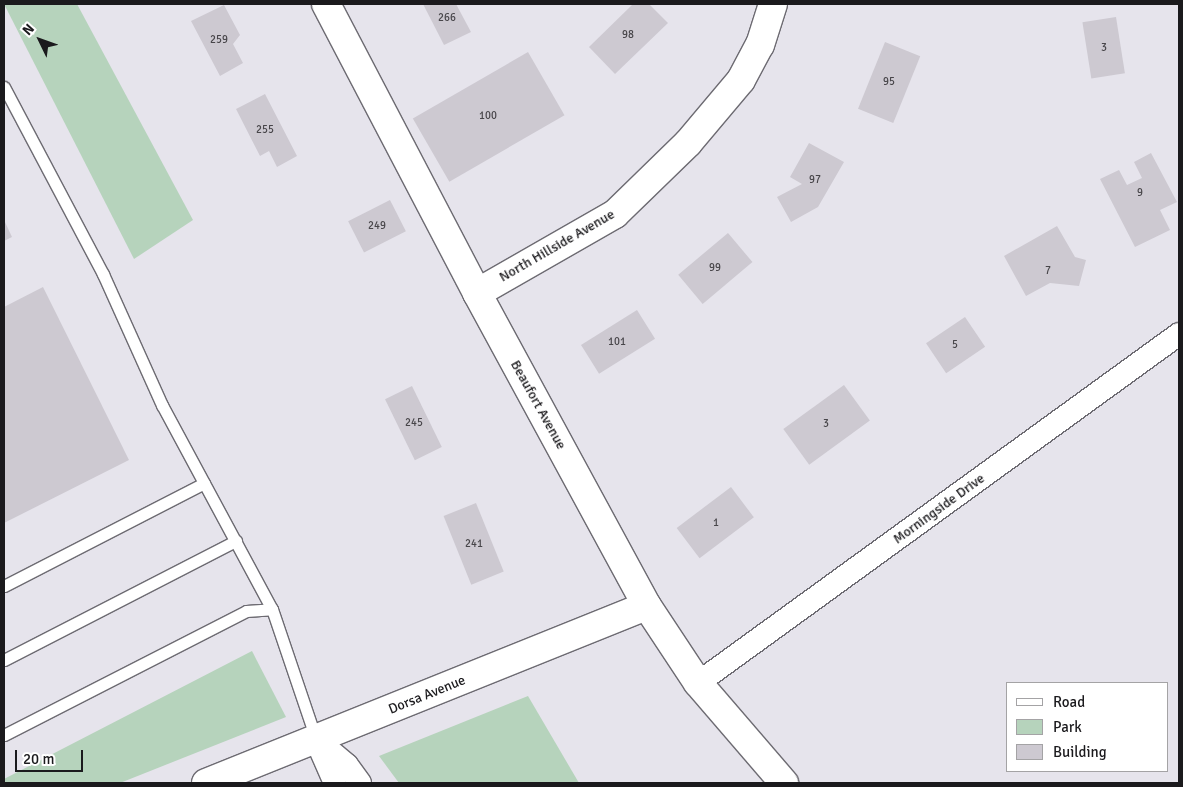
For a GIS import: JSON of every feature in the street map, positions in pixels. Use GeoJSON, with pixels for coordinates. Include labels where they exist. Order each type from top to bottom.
{"type":"FeatureCollection","features":[{"type":"Feature","properties":{"kind":"street","name":"Beaufort Avenue"},"geometry":{"type":"LineString","coordinates":[[326,4],[477,293],[647,606],[698,683],[784,783]]}},
{"type":"Feature","properties":{"kind":"street","name":"North Hillside Avenue"},"geometry":{"type":"LineString","coordinates":[[477,293],[615,214],[688,144],[741,80],[760,45],[773,4]]}},
{"type":"Feature","properties":{"kind":"street","name":"Morningside Drive"},"geometry":{"type":"LineString","coordinates":[[698,683],[1179,334]]}},
{"type":"Feature","properties":{"kind":"street","name":"Dorsa Avenue"},"geometry":{"type":"LineString","coordinates":[[206,783],[647,606]]}},
{"type":"Feature","properties":{"kind":"street"},"geometry":{"type":"LineString","coordinates":[[316,739],[334,783]]}},
{"type":"Feature","properties":{"kind":"street"},"geometry":{"type":"LineString","coordinates":[[316,739],[347,765],[360,783]]}},
{"type":"Feature","properties":{"kind":"lane"},"geometry":{"type":"LineString","coordinates":[[4,87],[103,274],[162,405],[272,609],[316,739]]}},
{"type":"Feature","properties":{"kind":"lane"},"geometry":{"type":"LineString","coordinates":[[4,586],[204,483]]}},
{"type":"Feature","properties":{"kind":"lane"},"geometry":{"type":"LineString","coordinates":[[4,660],[236,541]]}},
{"type":"Feature","properties":{"kind":"lane"},"geometry":{"type":"LineString","coordinates":[[4,735],[246,611],[272,609]]}},
{"type":"Feature","properties":{"kind":"green space"},"geometry":{"type":"Polygon","coordinates":[[[4,4],[77,4],[193,220],[134,259],[4,4]]]}},
{"type":"Feature","properties":{"kind":"green space"},"geometry":{"type":"Polygon","coordinates":[[[252,651],[286,717],[120,783],[4,783],[4,779],[252,651]]]}},
{"type":"Feature","properties":{"kind":"green space"},"geometry":{"type":"Polygon","coordinates":[[[528,696],[579,783],[399,783],[379,756],[528,696]]]}},
{"type":"Feature","properties":{"kind":"building"},"geometry":{"type":"Polygon","coordinates":[[[423,4],[456,4],[471,32],[444,45],[423,4]]]}},
{"type":"Feature","properties":{"kind":"building"},"geometry":{"type":"Polygon","coordinates":[[[633,4],[649,4],[668,23],[615,74],[589,47],[633,4]]]}},
{"type":"Feature","properties":{"kind":"building"},"geometry":{"type":"Polygon","coordinates":[[[224,5],[240,35],[233,44],[243,63],[220,76],[191,21],[224,5]]]}},
{"type":"Feature","properties":{"kind":"building"},"geometry":{"type":"Polygon","coordinates":[[[1116,17],[1125,73],[1091,79],[1082,22],[1116,17]]]}},
{"type":"Feature","properties":{"kind":"building"},"geometry":{"type":"Polygon","coordinates":[[[885,42],[920,56],[893,123],[858,109],[885,42]]]}},
{"type":"Feature","properties":{"kind":"building"},"geometry":{"type":"Polygon","coordinates":[[[528,52],[564,115],[449,182],[413,119],[528,52]]]}},
{"type":"Feature","properties":{"kind":"building"},"geometry":{"type":"Polygon","coordinates":[[[265,94],[297,156],[277,167],[269,151],[260,156],[236,109],[265,94]]]}},
{"type":"Feature","properties":{"kind":"building"},"geometry":{"type":"Polygon","coordinates":[[[809,143],[844,162],[818,207],[791,222],[777,197],[802,184],[790,177],[809,143]]]}},
{"type":"Feature","properties":{"kind":"building"},"geometry":{"type":"Polygon","coordinates":[[[1151,153],[1177,202],[1160,210],[1170,230],[1135,247],[1100,179],[1119,170],[1127,185],[1142,178],[1134,162],[1151,153]]]}},
{"type":"Feature","properties":{"kind":"building"},"geometry":{"type":"Polygon","coordinates":[[[390,200],[406,231],[364,253],[348,221],[390,200]]]}},
{"type":"Feature","properties":{"kind":"building"},"geometry":{"type":"Polygon","coordinates":[[[4,220],[12,237],[4,241],[4,220]]]}},
{"type":"Feature","properties":{"kind":"building"},"geometry":{"type":"Polygon","coordinates":[[[1057,226],[1075,257],[1086,260],[1079,286],[1050,283],[1026,296],[1004,256],[1057,226]]]}},
{"type":"Feature","properties":{"kind":"building"},"geometry":{"type":"Polygon","coordinates":[[[728,233],[752,262],[703,304],[678,275],[728,233]]]}},
{"type":"Feature","properties":{"kind":"building"},"geometry":{"type":"Polygon","coordinates":[[[43,287],[129,460],[4,523],[4,307],[43,287]]]}},
{"type":"Feature","properties":{"kind":"building"},"geometry":{"type":"Polygon","coordinates":[[[637,310],[655,339],[599,374],[581,345],[637,310]]]}},
{"type":"Feature","properties":{"kind":"building"},"geometry":{"type":"Polygon","coordinates":[[[965,317],[985,347],[946,373],[926,343],[965,317]]]}},
{"type":"Feature","properties":{"kind":"building"},"geometry":{"type":"Polygon","coordinates":[[[844,385],[870,421],[809,465],[783,429],[844,385]]]}},
{"type":"Feature","properties":{"kind":"building"},"geometry":{"type":"Polygon","coordinates":[[[412,386],[442,447],[415,460],[385,399],[412,386]]]}},
{"type":"Feature","properties":{"kind":"building"},"geometry":{"type":"Polygon","coordinates":[[[731,487],[754,517],[700,558],[677,528],[731,487]]]}},
{"type":"Feature","properties":{"kind":"building"},"geometry":{"type":"Polygon","coordinates":[[[476,503],[504,572],[471,585],[444,516],[476,503]]]}}]}
